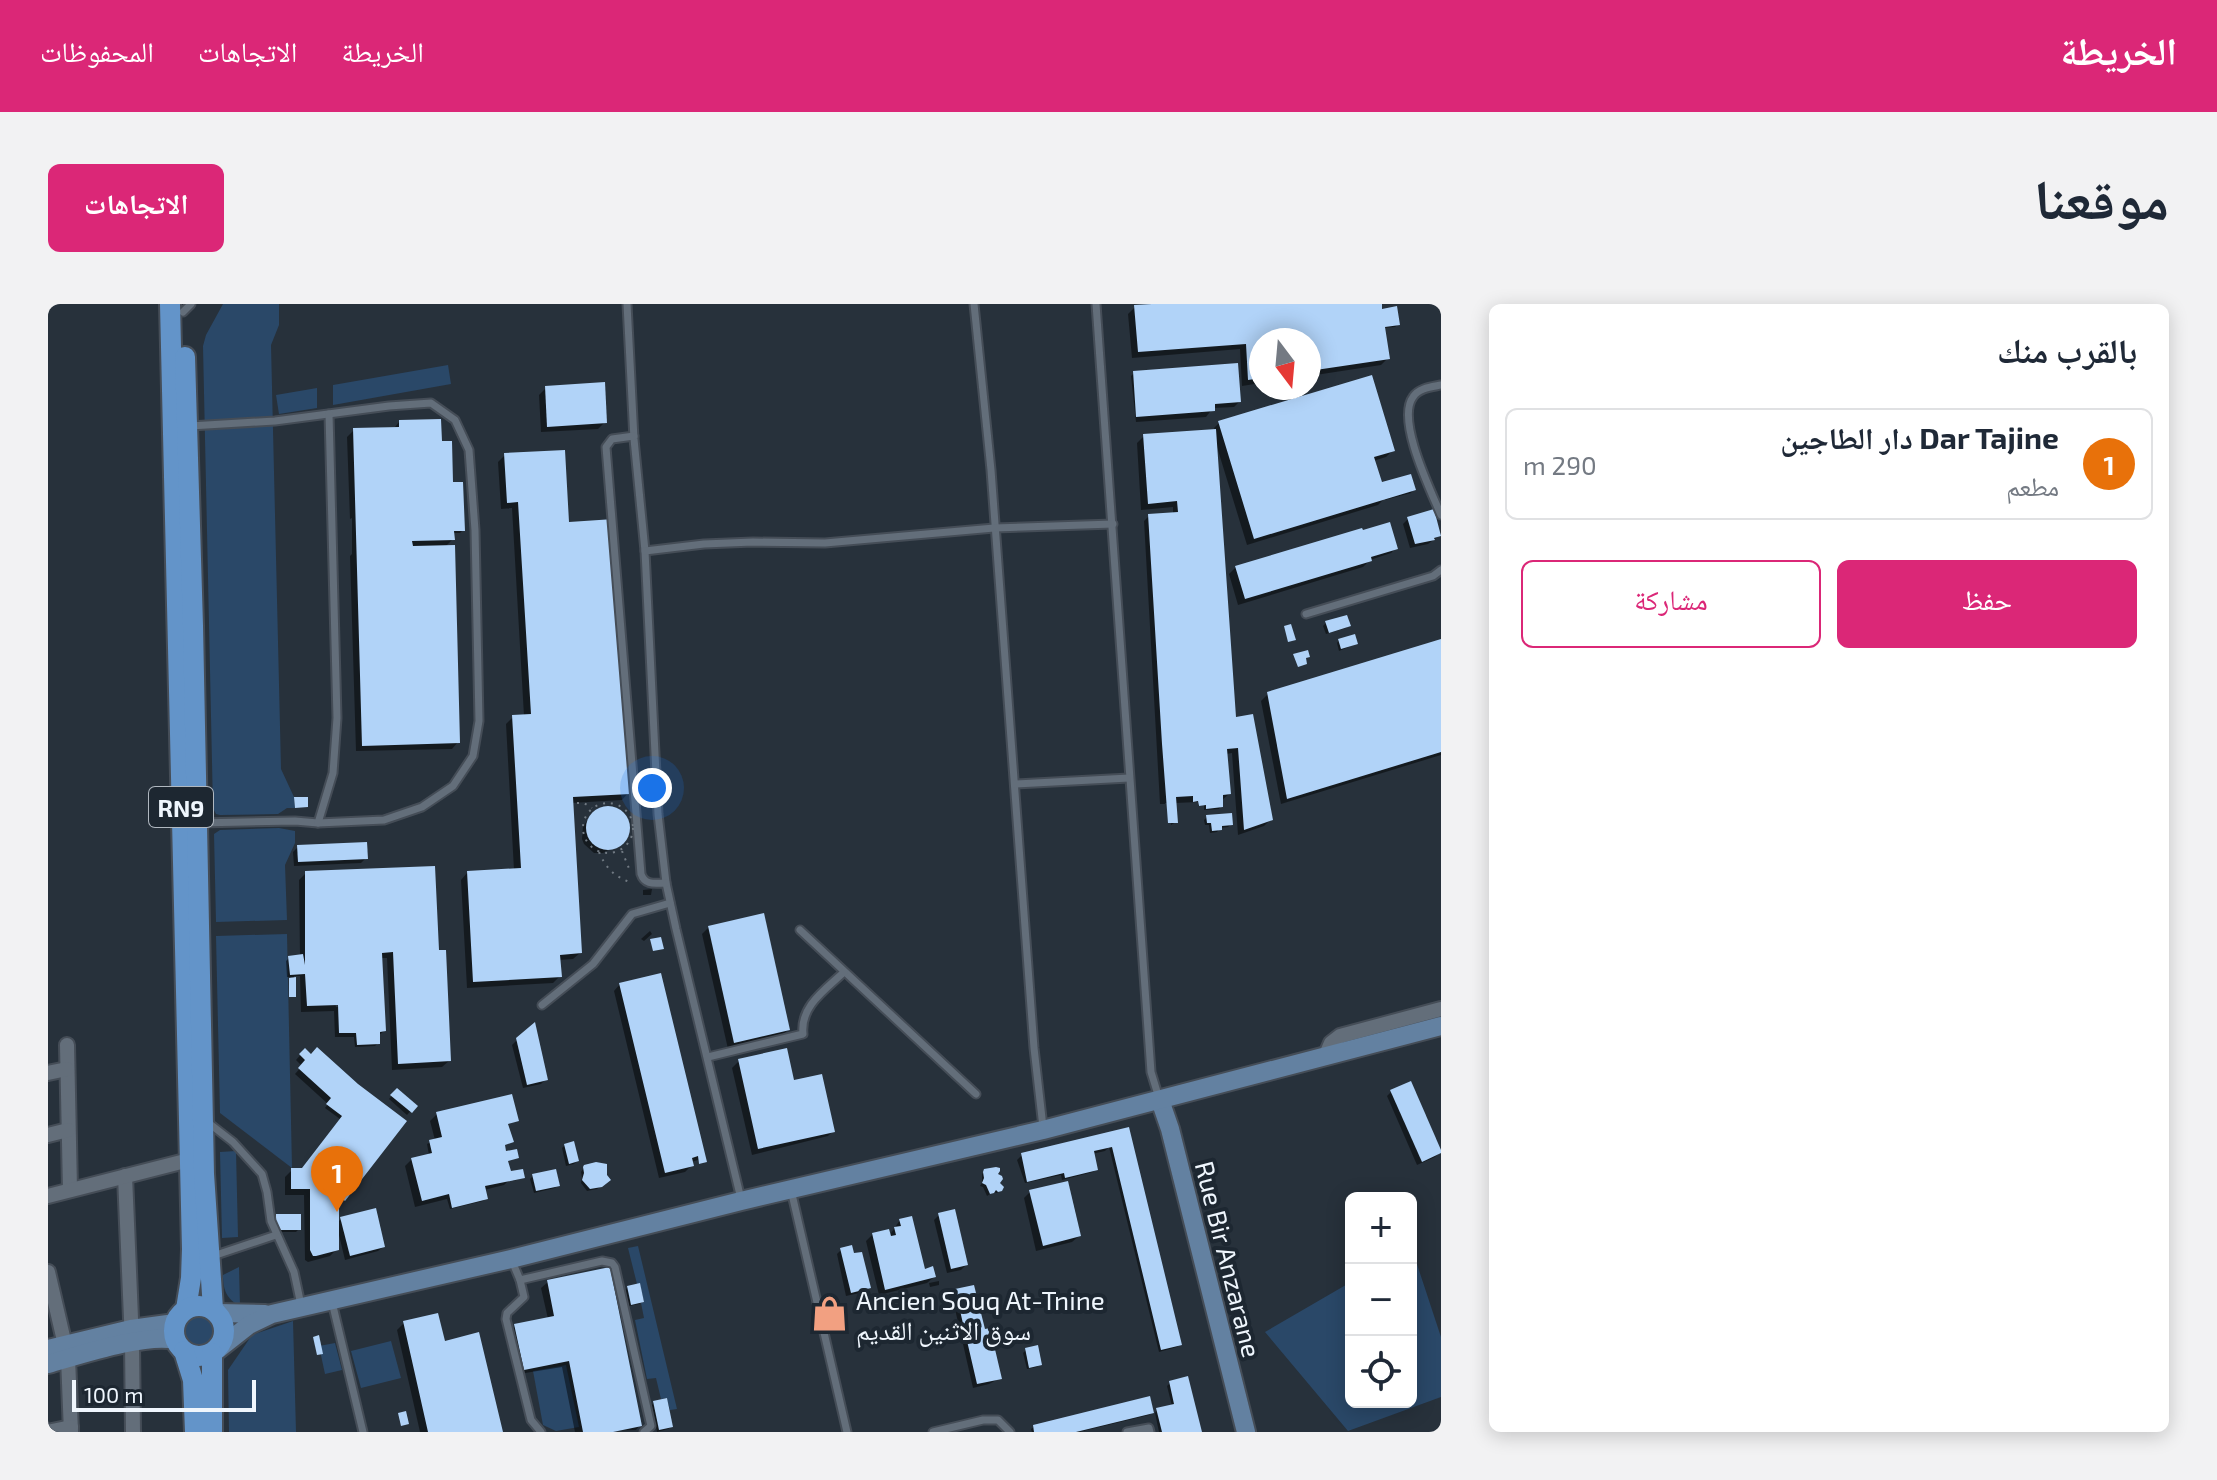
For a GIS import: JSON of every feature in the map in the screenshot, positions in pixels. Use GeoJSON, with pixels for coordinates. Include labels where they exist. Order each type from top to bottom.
{"type":"FeatureCollection","features":[{"type":"Feature","properties":{"kind":"main road","name":"RN9"},"geometry":{"type":"LineString","coordinates":[[182,306],[188,427],[202,1118],[209,1258],[215,1311],[225,1328],[221,1344],[214,1352],[212,1432]]}},
{"type":"Feature","properties":{"kind":"main road","name":"RN9"},"geometry":{"type":"LineString","coordinates":[[182,306],[192,1249],[191,1278],[180,1331],[193,1380],[195,1432]]}},
{"type":"Feature","properties":{"kind":"main road"},"geometry":{"type":"LineString","coordinates":[[214,1352],[197,1356],[180,1331],[194,1306],[215,1311]]}},
{"type":"Feature","properties":{"kind":"street"},"geometry":{"type":"LineString","coordinates":[[1325,1057],[1331,1043],[1340,1036],[1441,1009]]}},
{"type":"Feature","properties":{"kind":"street"},"geometry":{"type":"LineString","coordinates":[[214,1352],[249,1325],[272,1314],[1043,1130],[1441,1026]]}},
{"type":"Feature","properties":{"kind":"street"},"geometry":{"type":"LineString","coordinates":[[67,1045],[70,1190]]}},
{"type":"Feature","properties":{"kind":"street"},"geometry":{"type":"LineString","coordinates":[[48,1073],[67,1069]]}},
{"type":"Feature","properties":{"kind":"street","name":"Rue Bir Anzarane"},"geometry":{"type":"LineString","coordinates":[[1160,1100],[1170,1129],[1246,1432]]}},
{"type":"Feature","properties":{"kind":"street"},"geometry":{"type":"LineString","coordinates":[[48,1135],[68,1130]]}},
{"type":"Feature","properties":{"kind":"street"},"geometry":{"type":"LineString","coordinates":[[48,1196],[189,1160]]}},
{"type":"Feature","properties":{"kind":"street"},"geometry":{"type":"LineString","coordinates":[[125,1176],[133,1432]]}},
{"type":"Feature","properties":{"kind":"street"},"geometry":{"type":"LineString","coordinates":[[48,1272],[71,1429],[48,1432]]}},
{"type":"Feature","properties":{"kind":"street"},"geometry":{"type":"LineString","coordinates":[[215,1311],[272,1314]]}},
{"type":"Feature","properties":{"kind":"street"},"geometry":{"type":"LineString","coordinates":[[48,1364],[61,1351],[131,1336],[180,1331]]}},
{"type":"Feature","properties":{"kind":"lane"},"geometry":{"type":"LineString","coordinates":[[627,304],[634,436],[645,551],[658,814],[666,883],[741,1201]]}},
{"type":"Feature","properties":{"kind":"lane"},"geometry":{"type":"LineString","coordinates":[[974,304],[991,470],[1034,1048],[1043,1130]]}},
{"type":"Feature","properties":{"kind":"lane"},"geometry":{"type":"LineString","coordinates":[[1096,304],[1151,1072],[1160,1100]]}},
{"type":"Feature","properties":{"kind":"lane"},"geometry":{"type":"LineString","coordinates":[[1441,385],[1414,395],[1408,419],[1417,455],[1441,515]]}},
{"type":"Feature","properties":{"kind":"lane"},"geometry":{"type":"LineString","coordinates":[[188,427],[275,421],[431,403],[455,420],[469,450],[475,530],[479,721],[473,756],[453,786],[422,807],[384,820],[196,823]]}},
{"type":"Feature","properties":{"kind":"lane"},"geometry":{"type":"LineString","coordinates":[[318,823],[333,773],[337,718],[329,414]]}},
{"type":"Feature","properties":{"kind":"lane"},"geometry":{"type":"LineString","coordinates":[[634,436],[612,439],[606,447],[641,874],[646,882],[666,883]]}},
{"type":"Feature","properties":{"kind":"lane"},"geometry":{"type":"LineString","coordinates":[[645,551],[704,544],[825,543],[994,528],[1113,524]]}},
{"type":"Feature","properties":{"kind":"lane"},"geometry":{"type":"LineString","coordinates":[[1306,614],[1433,576],[1441,570]]}},
{"type":"Feature","properties":{"kind":"lane"},"geometry":{"type":"LineString","coordinates":[[1015,784],[1129,778]]}},
{"type":"Feature","properties":{"kind":"lane"},"geometry":{"type":"LineString","coordinates":[[542,1005],[593,964],[632,914],[670,903]]}},
{"type":"Feature","properties":{"kind":"lane"},"geometry":{"type":"LineString","coordinates":[[800,930],[976,1094]]}},
{"type":"Feature","properties":{"kind":"lane"},"geometry":{"type":"LineString","coordinates":[[708,1057],[803,1034],[808,1007],[844,972]]}},
{"type":"Feature","properties":{"kind":"lane"},"geometry":{"type":"LineString","coordinates":[[202,1118],[233,1142],[262,1174],[271,1221],[294,1272],[302,1308]]}},
{"type":"Feature","properties":{"kind":"lane"},"geometry":{"type":"LineString","coordinates":[[791,1190],[847,1432]]}},
{"type":"Feature","properties":{"kind":"lane"},"geometry":{"type":"LineString","coordinates":[[209,1258],[276,1235]]}},
{"type":"Feature","properties":{"kind":"lane"},"geometry":{"type":"LineString","coordinates":[[511,1259],[524,1297],[507,1313],[506,1319],[531,1420],[541,1432]]}},
{"type":"Feature","properties":{"kind":"lane"},"geometry":{"type":"LineString","coordinates":[[520,1280],[602,1261],[612,1263],[651,1426],[644,1432]]}},
{"type":"Feature","properties":{"kind":"lane"},"geometry":{"type":"LineString","coordinates":[[331,1300],[363,1432]]}},
{"type":"Feature","properties":{"kind":"lane"},"geometry":{"type":"LineString","coordinates":[[936,1432],[970,1428],[983,1420],[998,1420],[1010,1432]]}},
{"type":"Feature","properties":{"kind":"lane"},"geometry":{"type":"LineString","coordinates":[[1127,1432],[1149,1428],[1150,1432]]}},
{"type":"Feature","properties":{"kind":"path"},"geometry":{"type":"LineString","coordinates":[[577,803],[584,803],[593,809]]}},
{"type":"Feature","properties":{"kind":"path"},"geometry":{"type":"LineString","coordinates":[[599,852],[621,850],[633,832],[631,817],[614,804],[599,805],[593,809],[587,815],[583,832],[609,870],[619,878],[634,884],[646,882]]}},
{"type":"Feature","properties":{"kind":"path"},"geometry":{"type":"LineString","coordinates":[[621,850],[630,871]]}},
{"type":"Feature","properties":{"kind":"shaded area"},"geometry":{"type":"Polygon","coordinates":[[[223,304],[279,304],[279,325],[271,345],[281,769],[294,797],[295,808],[287,808],[278,814],[220,815],[213,808],[203,346],[223,304]]]}},
{"type":"Feature","properties":{"kind":"shaded area"},"geometry":{"type":"Polygon","coordinates":[[[448,365],[451,384],[333,405],[333,385],[448,365]]]}},
{"type":"Feature","properties":{"kind":"shaded area"},"geometry":{"type":"Polygon","coordinates":[[[317,388],[317,408],[279,414],[276,395],[317,388]]]}},
{"type":"Feature","properties":{"kind":"shaded area"},"geometry":{"type":"Polygon","coordinates":[[[279,828],[295,831],[295,843],[285,865],[287,920],[216,922],[214,834],[220,830],[279,828]]]}},
{"type":"Feature","properties":{"kind":"shaded area"},"geometry":{"type":"Polygon","coordinates":[[[287,934],[292,1168],[220,1113],[216,936],[287,934]]]}},
{"type":"Feature","properties":{"kind":"shaded area"},"geometry":{"type":"Polygon","coordinates":[[[236,1151],[238,1237],[222,1238],[220,1152],[236,1151]]]}},
{"type":"Feature","properties":{"kind":"shaded area"},"geometry":{"type":"Polygon","coordinates":[[[638,1246],[677,1409],[670,1410],[667,1398],[661,1399],[656,1378],[647,1379],[635,1320],[644,1318],[641,1303],[644,1302],[628,1248],[638,1246]]]}},
{"type":"Feature","properties":{"kind":"shaded area"},"geometry":{"type":"Polygon","coordinates":[[[1417,1264],[1441,1337],[1441,1397],[1417,1406],[1417,1264]]]}},
{"type":"Feature","properties":{"kind":"shaded area"},"geometry":{"type":"Polygon","coordinates":[[[239,1267],[240,1306],[226,1293],[223,1275],[239,1267]]]}},
{"type":"Feature","properties":{"kind":"shaded area"},"geometry":{"type":"Polygon","coordinates":[[[1345,1285],[1345,1408],[1411,1408],[1348,1431],[1265,1332],[1345,1285]]]}},
{"type":"Feature","properties":{"kind":"shaded area"},"geometry":{"type":"Polygon","coordinates":[[[200,1313],[212,1319],[218,1331],[212,1343],[200,1349],[188,1343],[182,1331],[188,1319],[200,1313]]]}},
{"type":"Feature","properties":{"kind":"shaded area"},"geometry":{"type":"Polygon","coordinates":[[[293,1321],[296,1432],[229,1432],[228,1370],[252,1335],[293,1321]]]}},
{"type":"Feature","properties":{"kind":"shaded area"},"geometry":{"type":"Polygon","coordinates":[[[391,1341],[401,1378],[361,1388],[351,1351],[391,1341]]]}},
{"type":"Feature","properties":{"kind":"shaded area"},"geometry":{"type":"Polygon","coordinates":[[[335,1343],[342,1370],[325,1374],[319,1346],[335,1343]]]}},
{"type":"Feature","properties":{"kind":"shaded area"},"geometry":{"type":"Polygon","coordinates":[[[566,1365],[579,1427],[556,1431],[543,1425],[533,1371],[566,1365]]]}},
{"type":"Feature","properties":{"kind":"building"},"geometry":{"type":"Polygon","coordinates":[[[1382,304],[1382,309],[1397,306],[1400,325],[1385,327],[1390,359],[1321,369],[1321,328],[1249,328],[1248,380],[1246,344],[1138,352],[1134,305],[1382,304]]]}},
{"type":"Feature","properties":{"kind":"building"},"geometry":{"type":"Polygon","coordinates":[[[1238,363],[1241,402],[1215,404],[1215,411],[1136,417],[1133,371],[1238,363]]]}},
{"type":"Feature","properties":{"kind":"building"},"geometry":{"type":"Polygon","coordinates":[[[1372,375],[1395,451],[1374,457],[1382,482],[1411,474],[1416,490],[1254,539],[1218,421],[1288,400],[1321,400],[1321,390],[1372,375]]]}},
{"type":"Feature","properties":{"kind":"building"},"geometry":{"type":"Polygon","coordinates":[[[605,382],[607,423],[547,427],[545,386],[605,382]]]}},
{"type":"Feature","properties":{"kind":"building"},"geometry":{"type":"Polygon","coordinates":[[[441,419],[442,441],[452,441],[453,482],[463,482],[465,531],[454,531],[455,540],[412,541],[413,546],[455,545],[460,743],[362,746],[353,428],[399,427],[399,420],[441,419]]]}},
{"type":"Feature","properties":{"kind":"building"},"geometry":{"type":"Polygon","coordinates":[[[1216,429],[1236,717],[1253,714],[1273,820],[1244,830],[1238,748],[1227,749],[1231,794],[1223,795],[1223,807],[1206,809],[1206,805],[1199,806],[1198,801],[1193,802],[1193,796],[1176,797],[1178,823],[1168,823],[1162,744],[1148,514],[1178,512],[1177,501],[1148,504],[1143,434],[1216,429]]]}},
{"type":"Feature","properties":{"kind":"building"},"geometry":{"type":"Polygon","coordinates":[[[565,450],[569,522],[614,519],[630,794],[573,797],[582,953],[560,955],[562,977],[473,982],[467,871],[521,868],[512,715],[531,714],[518,502],[507,503],[504,453],[565,450]]]}},
{"type":"Feature","properties":{"kind":"building"},"geometry":{"type":"Polygon","coordinates":[[[1434,509],[1441,536],[1415,544],[1407,517],[1434,509]]]}},
{"type":"Feature","properties":{"kind":"building"},"geometry":{"type":"Polygon","coordinates":[[[1390,522],[1398,549],[1371,557],[1372,561],[1245,599],[1235,566],[1390,522]]]}},
{"type":"Feature","properties":{"kind":"building"},"geometry":{"type":"Polygon","coordinates":[[[1347,615],[1351,626],[1329,633],[1325,621],[1347,615]]]}},
{"type":"Feature","properties":{"kind":"building"},"geometry":{"type":"Polygon","coordinates":[[[1291,624],[1296,640],[1288,642],[1284,626],[1291,624]]]}},
{"type":"Feature","properties":{"kind":"building"},"geometry":{"type":"Polygon","coordinates":[[[1355,634],[1358,644],[1341,649],[1338,639],[1355,634]]]}},
{"type":"Feature","properties":{"kind":"building"},"geometry":{"type":"Polygon","coordinates":[[[1441,639],[1441,752],[1287,799],[1267,692],[1441,639]]]}},
{"type":"Feature","properties":{"kind":"building"},"geometry":{"type":"Polygon","coordinates":[[[1308,650],[1310,657],[1306,658],[1307,664],[1298,667],[1293,654],[1308,650]]]}},
{"type":"Feature","properties":{"kind":"building"},"geometry":{"type":"Polygon","coordinates":[[[294,797],[308,797],[308,807],[295,808],[294,797]]]}},
{"type":"Feature","properties":{"kind":"building"},"geometry":{"type":"Polygon","coordinates":[[[608,806],[623,813],[630,828],[623,843],[608,850],[593,843],[586,828],[593,813],[608,806]]]}},
{"type":"Feature","properties":{"kind":"building"},"geometry":{"type":"Polygon","coordinates":[[[1232,813],[1233,825],[1222,826],[1222,830],[1212,831],[1211,823],[1207,823],[1206,815],[1232,813]]]}},
{"type":"Feature","properties":{"kind":"building"},"geometry":{"type":"Polygon","coordinates":[[[367,842],[368,859],[298,862],[297,845],[367,842]]]}},
{"type":"Feature","properties":{"kind":"building"},"geometry":{"type":"Polygon","coordinates":[[[435,866],[439,950],[446,950],[451,1061],[398,1064],[393,952],[382,953],[386,1031],[380,1032],[380,1044],[357,1045],[356,1033],[339,1033],[338,1005],[307,1006],[305,974],[290,975],[288,956],[303,954],[305,965],[305,871],[435,866]]]}},
{"type":"Feature","properties":{"kind":"building"},"geometry":{"type":"Polygon","coordinates":[[[764,913],[790,1030],[734,1043],[708,926],[764,913]]]}},
{"type":"Feature","properties":{"kind":"building"},"geometry":{"type":"Polygon","coordinates":[[[661,937],[664,949],[653,951],[650,939],[661,937]]]}},
{"type":"Feature","properties":{"kind":"building"},"geometry":{"type":"Polygon","coordinates":[[[661,973],[707,1162],[699,1164],[698,1156],[692,1158],[694,1166],[665,1173],[619,983],[661,973]]]}},
{"type":"Feature","properties":{"kind":"building"},"geometry":{"type":"Polygon","coordinates":[[[296,977],[296,997],[289,997],[289,978],[296,977]]]}},
{"type":"Feature","properties":{"kind":"building"},"geometry":{"type":"Polygon","coordinates":[[[535,1022],[548,1080],[527,1085],[516,1038],[535,1022]]]}},
{"type":"Feature","properties":{"kind":"building"},"geometry":{"type":"Polygon","coordinates":[[[317,1047],[358,1084],[407,1121],[345,1201],[339,1196],[339,1250],[313,1256],[310,1250],[310,1189],[291,1189],[291,1168],[302,1168],[342,1116],[326,1104],[331,1098],[298,1068],[305,1060],[299,1054],[305,1048],[311,1054],[317,1047]]]}},
{"type":"Feature","properties":{"kind":"building"},"geometry":{"type":"Polygon","coordinates":[[[787,1048],[794,1080],[822,1074],[835,1132],[758,1149],[738,1059],[787,1048]]]}},
{"type":"Feature","properties":{"kind":"building"},"geometry":{"type":"Polygon","coordinates":[[[1411,1081],[1441,1150],[1441,1153],[1422,1162],[1390,1090],[1411,1081]]]}},
{"type":"Feature","properties":{"kind":"building"},"geometry":{"type":"Polygon","coordinates":[[[397,1088],[418,1106],[412,1113],[390,1095],[397,1088]]]}},
{"type":"Feature","properties":{"kind":"building"},"geometry":{"type":"Polygon","coordinates":[[[512,1094],[519,1121],[508,1124],[514,1142],[505,1145],[506,1151],[517,1149],[519,1158],[508,1161],[511,1171],[523,1169],[525,1178],[485,1186],[488,1199],[452,1208],[449,1194],[422,1201],[411,1158],[432,1153],[429,1140],[442,1137],[436,1112],[512,1094]]]}},
{"type":"Feature","properties":{"kind":"building"},"geometry":{"type":"Polygon","coordinates":[[[1129,1127],[1182,1345],[1161,1350],[1112,1147],[1094,1151],[1098,1170],[1065,1178],[1064,1173],[1027,1182],[1021,1153],[1129,1127]]]}},
{"type":"Feature","properties":{"kind":"building"},"geometry":{"type":"Polygon","coordinates":[[[574,1141],[579,1161],[569,1164],[564,1144],[574,1141]]]}},
{"type":"Feature","properties":{"kind":"building"},"geometry":{"type":"Polygon","coordinates":[[[596,1162],[607,1164],[607,1175],[611,1180],[602,1187],[590,1189],[582,1180],[583,1167],[596,1162]]]}},
{"type":"Feature","properties":{"kind":"building"},"geometry":{"type":"Polygon","coordinates":[[[1000,1168],[998,1174],[1002,1176],[1000,1183],[1004,1187],[1002,1191],[996,1190],[990,1194],[982,1183],[983,1172],[984,1169],[1000,1168]]]}},
{"type":"Feature","properties":{"kind":"building"},"geometry":{"type":"Polygon","coordinates":[[[556,1169],[560,1186],[536,1191],[532,1174],[556,1169]]]}},
{"type":"Feature","properties":{"kind":"building"},"geometry":{"type":"Polygon","coordinates":[[[1068,1181],[1081,1236],[1043,1246],[1029,1190],[1068,1181]]]}},
{"type":"Feature","properties":{"kind":"building"},"geometry":{"type":"Polygon","coordinates":[[[376,1208],[385,1247],[350,1256],[340,1217],[376,1208]]]}},
{"type":"Feature","properties":{"kind":"building"},"geometry":{"type":"Polygon","coordinates":[[[955,1209],[968,1265],[951,1269],[938,1213],[955,1209]]]}},
{"type":"Feature","properties":{"kind":"building"},"geometry":{"type":"Polygon","coordinates":[[[276,1214],[301,1214],[301,1230],[276,1230],[276,1214]]]}},
{"type":"Feature","properties":{"kind":"building"},"geometry":{"type":"Polygon","coordinates":[[[912,1216],[925,1269],[933,1266],[936,1277],[885,1290],[872,1233],[889,1229],[891,1236],[896,1235],[894,1227],[901,1226],[899,1219],[912,1216]]]}},
{"type":"Feature","properties":{"kind":"building"},"geometry":{"type":"Polygon","coordinates":[[[852,1245],[854,1253],[862,1252],[871,1288],[851,1293],[840,1248],[852,1245]]]}},
{"type":"Feature","properties":{"kind":"building"},"geometry":{"type":"Polygon","coordinates":[[[610,1267],[642,1426],[613,1432],[583,1432],[569,1361],[524,1370],[514,1324],[554,1316],[547,1280],[610,1267]]]}},
{"type":"Feature","properties":{"kind":"building"},"geometry":{"type":"Polygon","coordinates":[[[640,1283],[644,1302],[631,1305],[627,1286],[640,1283]]]}},
{"type":"Feature","properties":{"kind":"building"},"geometry":{"type":"Polygon","coordinates":[[[974,1285],[985,1329],[990,1328],[1002,1379],[977,1384],[955,1289],[974,1285]]]}},
{"type":"Feature","properties":{"kind":"building"},"geometry":{"type":"Polygon","coordinates":[[[438,1313],[445,1341],[479,1332],[503,1432],[428,1432],[403,1321],[438,1313]]]}},
{"type":"Feature","properties":{"kind":"building"},"geometry":{"type":"Polygon","coordinates":[[[319,1335],[323,1354],[317,1355],[313,1337],[319,1335]]]}},
{"type":"Feature","properties":{"kind":"building"},"geometry":{"type":"Polygon","coordinates":[[[1038,1345],[1042,1365],[1029,1368],[1025,1348],[1038,1345]]]}},
{"type":"Feature","properties":{"kind":"building"},"geometry":{"type":"Polygon","coordinates":[[[1188,1376],[1202,1432],[1162,1432],[1156,1408],[1174,1404],[1169,1381],[1188,1376]]]}},
{"type":"Feature","properties":{"kind":"building"},"geometry":{"type":"Polygon","coordinates":[[[1150,1396],[1154,1413],[1076,1432],[1034,1432],[1033,1425],[1150,1396]]]}},
{"type":"Feature","properties":{"kind":"building"},"geometry":{"type":"Polygon","coordinates":[[[667,1398],[673,1427],[659,1430],[653,1401],[667,1398]]]}},
{"type":"Feature","properties":{"kind":"building"},"geometry":{"type":"Polygon","coordinates":[[[406,1411],[409,1424],[401,1426],[398,1413],[406,1411]]]}},
{"type":"Feature","properties":{"kind":"place","name":"Dar Tajine دار الطاجين"},"geometry":{"type":"Point","coordinates":[337,1212]}},
{"type":"Feature","properties":{"kind":"place","name":"Ancien Souq At-Tnine سوق الاثنين القديم"},"geometry":{"type":"Point","coordinates":[830,1314]}}]}
